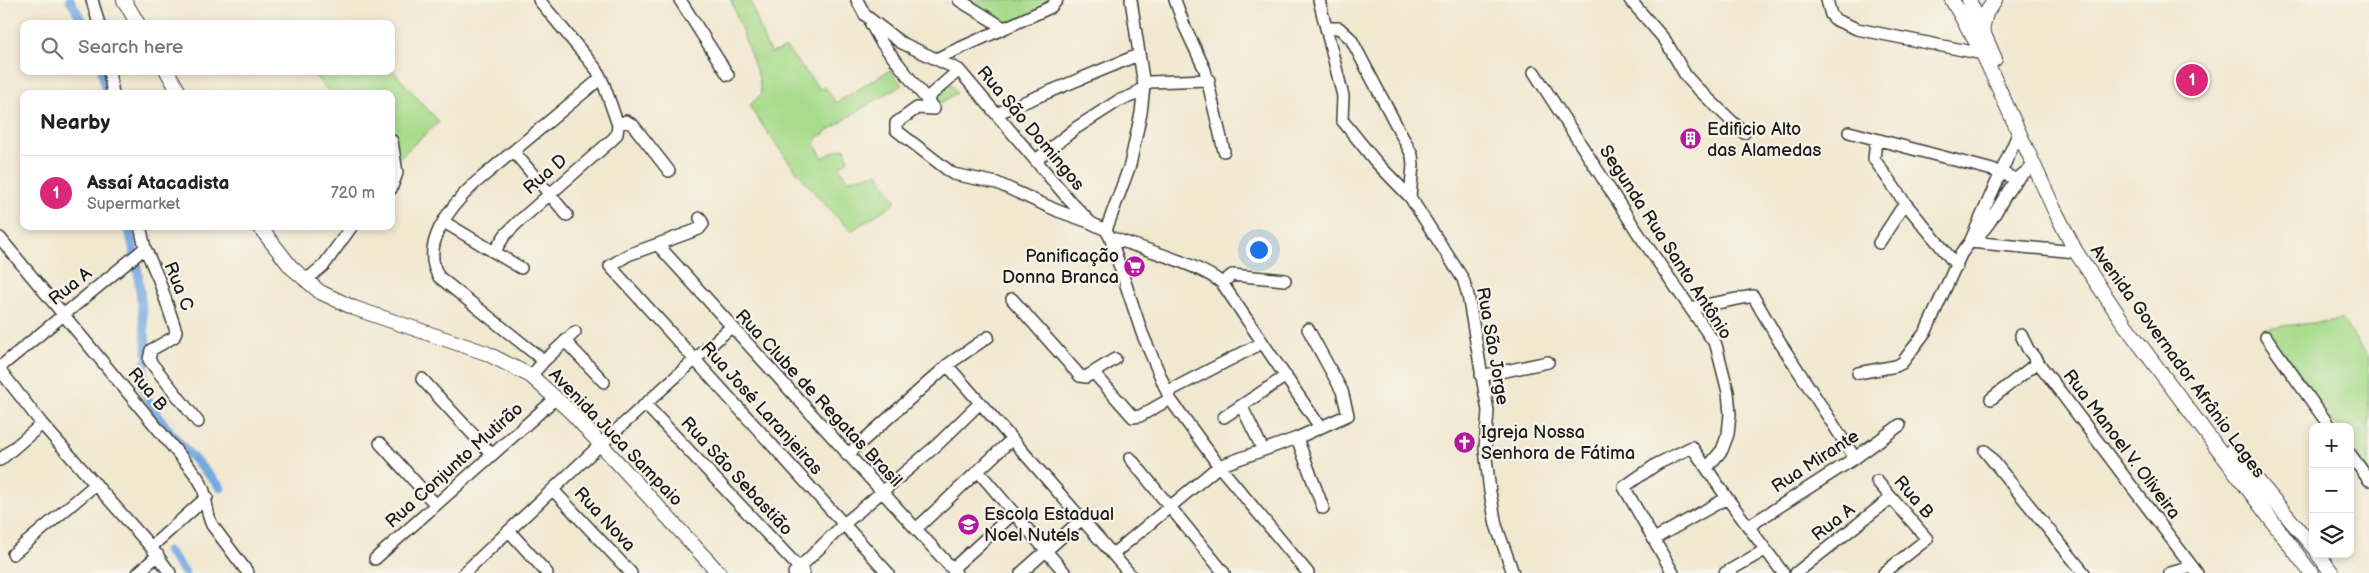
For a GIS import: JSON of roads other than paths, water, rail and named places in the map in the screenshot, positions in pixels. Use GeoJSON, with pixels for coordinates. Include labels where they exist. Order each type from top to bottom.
{"type":"FeatureCollection","features":[{"type":"Feature","properties":{"kind":"main road"},"geometry":{"type":"LineString","coordinates":[[124,0],[136,20]]}},
{"type":"Feature","properties":{"kind":"main road"},"geometry":{"type":"LineString","coordinates":[[1982,29],[1986,13],[1995,0]]}},
{"type":"Feature","properties":{"kind":"main road","name":"Avenida Governador Afrânio Lages"},"geometry":{"type":"LineString","coordinates":[[1963,2],[1983,54],[2034,167],[2076,252],[2122,322],[2227,452],[2321,573]]}},
{"type":"Feature","properties":{"kind":"main road","name":"Avenida Governador Afrânio Lages"},"geometry":{"type":"LineString","coordinates":[[1963,2],[1982,29],[2080,243],[2129,318],[2227,452],[2311,573]]}},
{"type":"Feature","properties":{"kind":"main road"},"geometry":{"type":"LineString","coordinates":[[169,75],[178,90]]}},
{"type":"Feature","properties":{"kind":"main road","name":"Avenida Juca Sampaio"},"geometry":{"type":"LineString","coordinates":[[262,230],[291,267],[305,281],[337,301],[486,353],[531,376],[556,398],[719,573]]}},
{"type":"Feature","properties":{"kind":"main road"},"geometry":{"type":"LineString","coordinates":[[2227,452],[2309,544]]}},
{"type":"Feature","properties":{"kind":"main road"},"geometry":{"type":"LineString","coordinates":[[2227,452],[2238,486],[2300,573]]}},
{"type":"Feature","properties":{"kind":"main road"},"geometry":{"type":"LineString","coordinates":[[2321,558],[2332,573]]}},
{"type":"Feature","properties":{"kind":"street"},"geometry":{"type":"LineString","coordinates":[[92,0],[98,20]]}},
{"type":"Feature","properties":{"kind":"street"},"geometry":{"type":"LineString","coordinates":[[539,0],[601,78],[618,125],[626,121],[633,125],[669,171]]}},
{"type":"Feature","properties":{"kind":"street"},"geometry":{"type":"LineString","coordinates":[[680,0],[728,75]]}},
{"type":"Feature","properties":{"kind":"street","name":"Rua São Domingos"},"geometry":{"type":"LineString","coordinates":[[857,0],[865,15],[900,42],[959,70],[1091,223],[1108,234],[1215,277],[1222,283]]}},
{"type":"Feature","properties":{"kind":"street"},"geometry":{"type":"LineString","coordinates":[[959,0],[1004,28]]}},
{"type":"Feature","properties":{"kind":"street"},"geometry":{"type":"LineString","coordinates":[[936,59],[1051,7],[1057,0]]}},
{"type":"Feature","properties":{"kind":"street"},"geometry":{"type":"LineString","coordinates":[[1130,0],[1144,86],[1140,120],[1130,165],[1108,234],[1139,324],[1168,395],[1219,466],[1308,573]]}},
{"type":"Feature","properties":{"kind":"street"},"geometry":{"type":"LineString","coordinates":[[1175,0],[1209,80],[1224,151]]}},
{"type":"Feature","properties":{"kind":"street","name":"Rua São Jorge"},"geometry":{"type":"LineString","coordinates":[[1318,0],[1327,28],[1343,96],[1342,120],[1410,197],[1463,279],[1468,295],[1488,411],[1485,449],[1490,492],[1496,525],[1513,573]]}},
{"type":"Feature","properties":{"kind":"street"},"geometry":{"type":"LineString","coordinates":[[1630,0],[1665,40],[1686,76],[1744,133]]}},
{"type":"Feature","properties":{"kind":"street"},"geometry":{"type":"LineString","coordinates":[[1828,0],[1828,8],[1836,20],[1857,29],[1983,54]]}},
{"type":"Feature","properties":{"kind":"street"},"geometry":{"type":"LineString","coordinates":[[865,15],[881,42],[934,109],[918,108],[901,118],[894,125],[900,134],[953,174],[997,183],[1058,212],[1091,223]]}},
{"type":"Feature","properties":{"kind":"street"},"geometry":{"type":"LineString","coordinates":[[1327,28],[1339,28],[1351,39],[1412,155],[1410,197]]}},
{"type":"Feature","properties":{"kind":"street"},"geometry":{"type":"LineString","coordinates":[[998,113],[1138,55]]}},
{"type":"Feature","properties":{"kind":"street"},"geometry":{"type":"LineString","coordinates":[[926,99],[959,70]]}},
{"type":"Feature","properties":{"kind":"street","name":"Segunda Rua Santo Antônio"},"geometry":{"type":"LineString","coordinates":[[1534,72],[1638,233],[1716,345],[1728,392],[1730,414],[1728,434],[1722,450],[1707,468]]}},
{"type":"Feature","properties":{"kind":"street"},"geometry":{"type":"LineString","coordinates":[[110,75],[112,90]]}},
{"type":"Feature","properties":{"kind":"street"},"geometry":{"type":"LineString","coordinates":[[544,361],[439,277],[432,260],[436,237],[458,200],[601,78]]}},
{"type":"Feature","properties":{"kind":"street"},"geometry":{"type":"LineString","coordinates":[[1036,160],[1076,128],[1149,82],[1209,80]]}},
{"type":"Feature","properties":{"kind":"street","name":"Rua D"},"geometry":{"type":"LineString","coordinates":[[494,252],[505,235],[617,134],[618,125]]}},
{"type":"Feature","properties":{"kind":"street"},"geometry":{"type":"LineString","coordinates":[[1849,132],[2000,172],[2015,179]]}},
{"type":"Feature","properties":{"kind":"street"},"geometry":{"type":"LineString","coordinates":[[1858,373],[1896,366],[1902,363],[1926,331],[1961,254],[1970,242],[2019,132]]}},
{"type":"Feature","properties":{"kind":"street"},"geometry":{"type":"LineString","coordinates":[[1876,140],[1874,160],[1905,203],[1957,266]]}},
{"type":"Feature","properties":{"kind":"street"},"geometry":{"type":"LineString","coordinates":[[514,152],[568,214]]}},
{"type":"Feature","properties":{"kind":"street"},"geometry":{"type":"LineString","coordinates":[[395,160],[397,173],[395,178]]}},
{"type":"Feature","properties":{"kind":"street"},"geometry":{"type":"LineString","coordinates":[[1970,242],[1980,234],[1999,209],[2015,179],[2034,167]]}},
{"type":"Feature","properties":{"kind":"street"},"geometry":{"type":"LineString","coordinates":[[1879,243],[1905,203]]}},
{"type":"Feature","properties":{"kind":"street"},"geometry":{"type":"LineString","coordinates":[[444,222],[521,268]]}},
{"type":"Feature","properties":{"kind":"street"},"geometry":{"type":"LineString","coordinates":[[658,245],[701,223]]}},
{"type":"Feature","properties":{"kind":"street"},"geometry":{"type":"LineString","coordinates":[[140,230],[143,250]]}},
{"type":"Feature","properties":{"kind":"street"},"geometry":{"type":"LineString","coordinates":[[305,281],[324,265],[349,230]]}},
{"type":"Feature","properties":{"kind":"street","name":"Rua B"},"geometry":{"type":"LineString","coordinates":[[0,238],[180,453],[203,485],[207,497],[208,516],[212,525],[248,573]]}},
{"type":"Feature","properties":{"kind":"street"},"geometry":{"type":"LineString","coordinates":[[1970,242],[2076,252]]}},
{"type":"Feature","properties":{"kind":"street","name":"Rua José Laranjeiras"},"geometry":{"type":"LineString","coordinates":[[658,245],[628,255],[610,266],[888,573]]}},
{"type":"Feature","properties":{"kind":"street","name":"Rua Clube de Regatas Brasil"},"geometry":{"type":"LineString","coordinates":[[658,245],[954,571]]}},
{"type":"Feature","properties":{"kind":"street","name":"Rua A"},"geometry":{"type":"LineString","coordinates":[[0,369],[63,314],[143,250]]}},
{"type":"Feature","properties":{"kind":"street","name":"Rua C"},"geometry":{"type":"LineString","coordinates":[[143,250],[176,331],[174,337],[148,352],[151,363],[198,422]]}},
{"type":"Feature","properties":{"kind":"street"},"geometry":{"type":"LineString","coordinates":[[1285,280],[1232,275],[1222,283],[1320,427]]}},
{"type":"Feature","properties":{"kind":"street"},"geometry":{"type":"LineString","coordinates":[[1690,308],[1753,296],[1779,341],[1855,458]]}},
{"type":"Feature","properties":{"kind":"street"},"geometry":{"type":"LineString","coordinates":[[1012,299],[1078,374],[1086,377],[1116,359]]}},
{"type":"Feature","properties":{"kind":"street"},"geometry":{"type":"LineString","coordinates":[[464,573],[510,532],[600,445],[731,327]]}},
{"type":"Feature","properties":{"kind":"street"},"geometry":{"type":"LineString","coordinates":[[1113,554],[1168,506],[1219,466],[1297,438],[1348,415],[1342,391],[1308,329]]}},
{"type":"Feature","properties":{"kind":"street"},"geometry":{"type":"LineString","coordinates":[[531,376],[575,332]]}},
{"type":"Feature","properties":{"kind":"street","name":"Rua Manoel V. Oliveira"},"geometry":{"type":"LineString","coordinates":[[2021,335],[2038,362],[2195,570]]}},
{"type":"Feature","properties":{"kind":"street"},"geometry":{"type":"LineString","coordinates":[[847,455],[947,365],[988,337]]}},
{"type":"Feature","properties":{"kind":"street"},"geometry":{"type":"LineString","coordinates":[[2266,337],[2327,423]]}},
{"type":"Feature","properties":{"kind":"street"},"geometry":{"type":"LineString","coordinates":[[565,341],[604,382]]}},
{"type":"Feature","properties":{"kind":"street"},"geometry":{"type":"LineString","coordinates":[[1094,373],[1133,417],[1140,416],[1168,395],[1262,344]]}},
{"type":"Feature","properties":{"kind":"street"},"geometry":{"type":"LineString","coordinates":[[1481,376],[1548,362]]}},
{"type":"Feature","properties":{"kind":"street"},"geometry":{"type":"LineString","coordinates":[[1991,399],[2038,362]]}},
{"type":"Feature","properties":{"kind":"street"},"geometry":{"type":"LineString","coordinates":[[947,365],[1129,573]]}},
{"type":"Feature","properties":{"kind":"street"},"geometry":{"type":"LineString","coordinates":[[0,369],[42,424],[154,551],[170,573]]}},
{"type":"Feature","properties":{"kind":"street"},"geometry":{"type":"LineString","coordinates":[[1224,417],[1242,407],[1286,376]]}},
{"type":"Feature","properties":{"kind":"street"},"geometry":{"type":"LineString","coordinates":[[422,379],[491,454]]}},
{"type":"Feature","properties":{"kind":"street","name":"Rua Conjunto Mutirão"},"geometry":{"type":"LineString","coordinates":[[375,559],[556,398]]}},
{"type":"Feature","properties":{"kind":"street"},"geometry":{"type":"LineString","coordinates":[[799,571],[844,524],[937,445],[980,403]]}},
{"type":"Feature","properties":{"kind":"street","name":"Rua São Sebastião"},"geometry":{"type":"LineString","coordinates":[[645,404],[799,571]]}},
{"type":"Feature","properties":{"kind":"street"},"geometry":{"type":"LineString","coordinates":[[1242,407],[1263,450]]}},
{"type":"Feature","properties":{"kind":"street"},"geometry":{"type":"LineString","coordinates":[[0,460],[42,424]]}},
{"type":"Feature","properties":{"kind":"street","name":"Rua Mirante"},"geometry":{"type":"LineString","coordinates":[[1749,526],[1855,458],[1900,425]]}},
{"type":"Feature","properties":{"kind":"street"},"geometry":{"type":"LineString","coordinates":[[916,528],[1012,438]]}},
{"type":"Feature","properties":{"kind":"street"},"geometry":{"type":"LineString","coordinates":[[1297,438],[1323,508]]}},
{"type":"Feature","properties":{"kind":"street"},"geometry":{"type":"LineString","coordinates":[[380,443],[436,505]]}},
{"type":"Feature","properties":{"kind":"street"},"geometry":{"type":"LineString","coordinates":[[1673,573],[1624,487],[1658,464],[1692,447],[1783,573]]}},
{"type":"Feature","properties":{"kind":"street"},"geometry":{"type":"LineString","coordinates":[[1985,451],[2084,573]]}},
{"type":"Feature","properties":{"kind":"street"},"geometry":{"type":"LineString","coordinates":[[1130,458],[1224,573]]}},
{"type":"Feature","properties":{"kind":"street"},"geometry":{"type":"LineString","coordinates":[[2354,459],[2369,480]]}},
{"type":"Feature","properties":{"kind":"street"},"geometry":{"type":"LineString","coordinates":[[978,471],[1065,573]]}},
{"type":"Feature","properties":{"kind":"street","name":"Rua B"},"geometry":{"type":"LineString","coordinates":[[1877,481],[1927,539],[1884,573]]}},
{"type":"Feature","properties":{"kind":"street"},"geometry":{"type":"LineString","coordinates":[[13,554],[96,484]]}},
{"type":"Feature","properties":{"kind":"street","name":"Rua Nova"},"geometry":{"type":"LineString","coordinates":[[554,490],[632,573]]}},
{"type":"Feature","properties":{"kind":"street"},"geometry":{"type":"LineString","coordinates":[[138,573],[154,551],[207,497]]}},
{"type":"Feature","properties":{"kind":"street"},"geometry":{"type":"LineString","coordinates":[[1654,539],[1727,498]]}},
{"type":"Feature","properties":{"kind":"street","name":"Rua A"},"geometry":{"type":"LineString","coordinates":[[1796,573],[1891,498]]}},
{"type":"Feature","properties":{"kind":"street"},"geometry":{"type":"LineString","coordinates":[[954,571],[1014,513]]}},
{"type":"Feature","properties":{"kind":"street"},"geometry":{"type":"LineString","coordinates":[[1022,573],[1082,520]]}},
{"type":"Feature","properties":{"kind":"street"},"geometry":{"type":"LineString","coordinates":[[510,532],[547,573]]}},
{"type":"Feature","properties":{"kind":"street"},"geometry":{"type":"LineString","coordinates":[[1725,573],[1765,550]]}},
{"type":"Feature","properties":{"kind":"street"},"geometry":{"type":"LineString","coordinates":[[2170,573],[2195,570]]}},
{"type":"Feature","properties":{"kind":"waterway"},"geometry":{"type":"LineString","coordinates":[[70,0],[82,20]]}},
{"type":"Feature","properties":{"kind":"waterway"},"geometry":{"type":"LineString","coordinates":[[103,75],[105,90]]}},
{"type":"Feature","properties":{"kind":"waterway"},"geometry":{"type":"LineString","coordinates":[[129,230],[137,264],[147,353]]}},
{"type":"Feature","properties":{"kind":"waterway"},"geometry":{"type":"LineString","coordinates":[[145,362],[143,386],[151,405],[179,443],[221,488]]}},
{"type":"Feature","properties":{"kind":"waterway"},"geometry":{"type":"LineString","coordinates":[[168,551],[185,573]]}},
{"type":"Feature","properties":{"kind":"place","name":"Assaí Atacadista"},"geometry":{"type":"Point","coordinates":[2192,80]}},
{"type":"Feature","properties":{"kind":"place","name":"Edificio Alto das Alamedas"},"geometry":{"type":"Point","coordinates":[1691,139]}},
{"type":"Feature","properties":{"kind":"place","name":"Panificação Donna Branca"},"geometry":{"type":"Point","coordinates":[1135,266]}},
{"type":"Feature","properties":{"kind":"place","name":"Igreja Nossa Senhora de Fátima"},"geometry":{"type":"Point","coordinates":[1465,442]}},
{"type":"Feature","properties":{"kind":"place","name":"Escola Estadual Noel Nutels"},"geometry":{"type":"Point","coordinates":[968,524]}}]}
